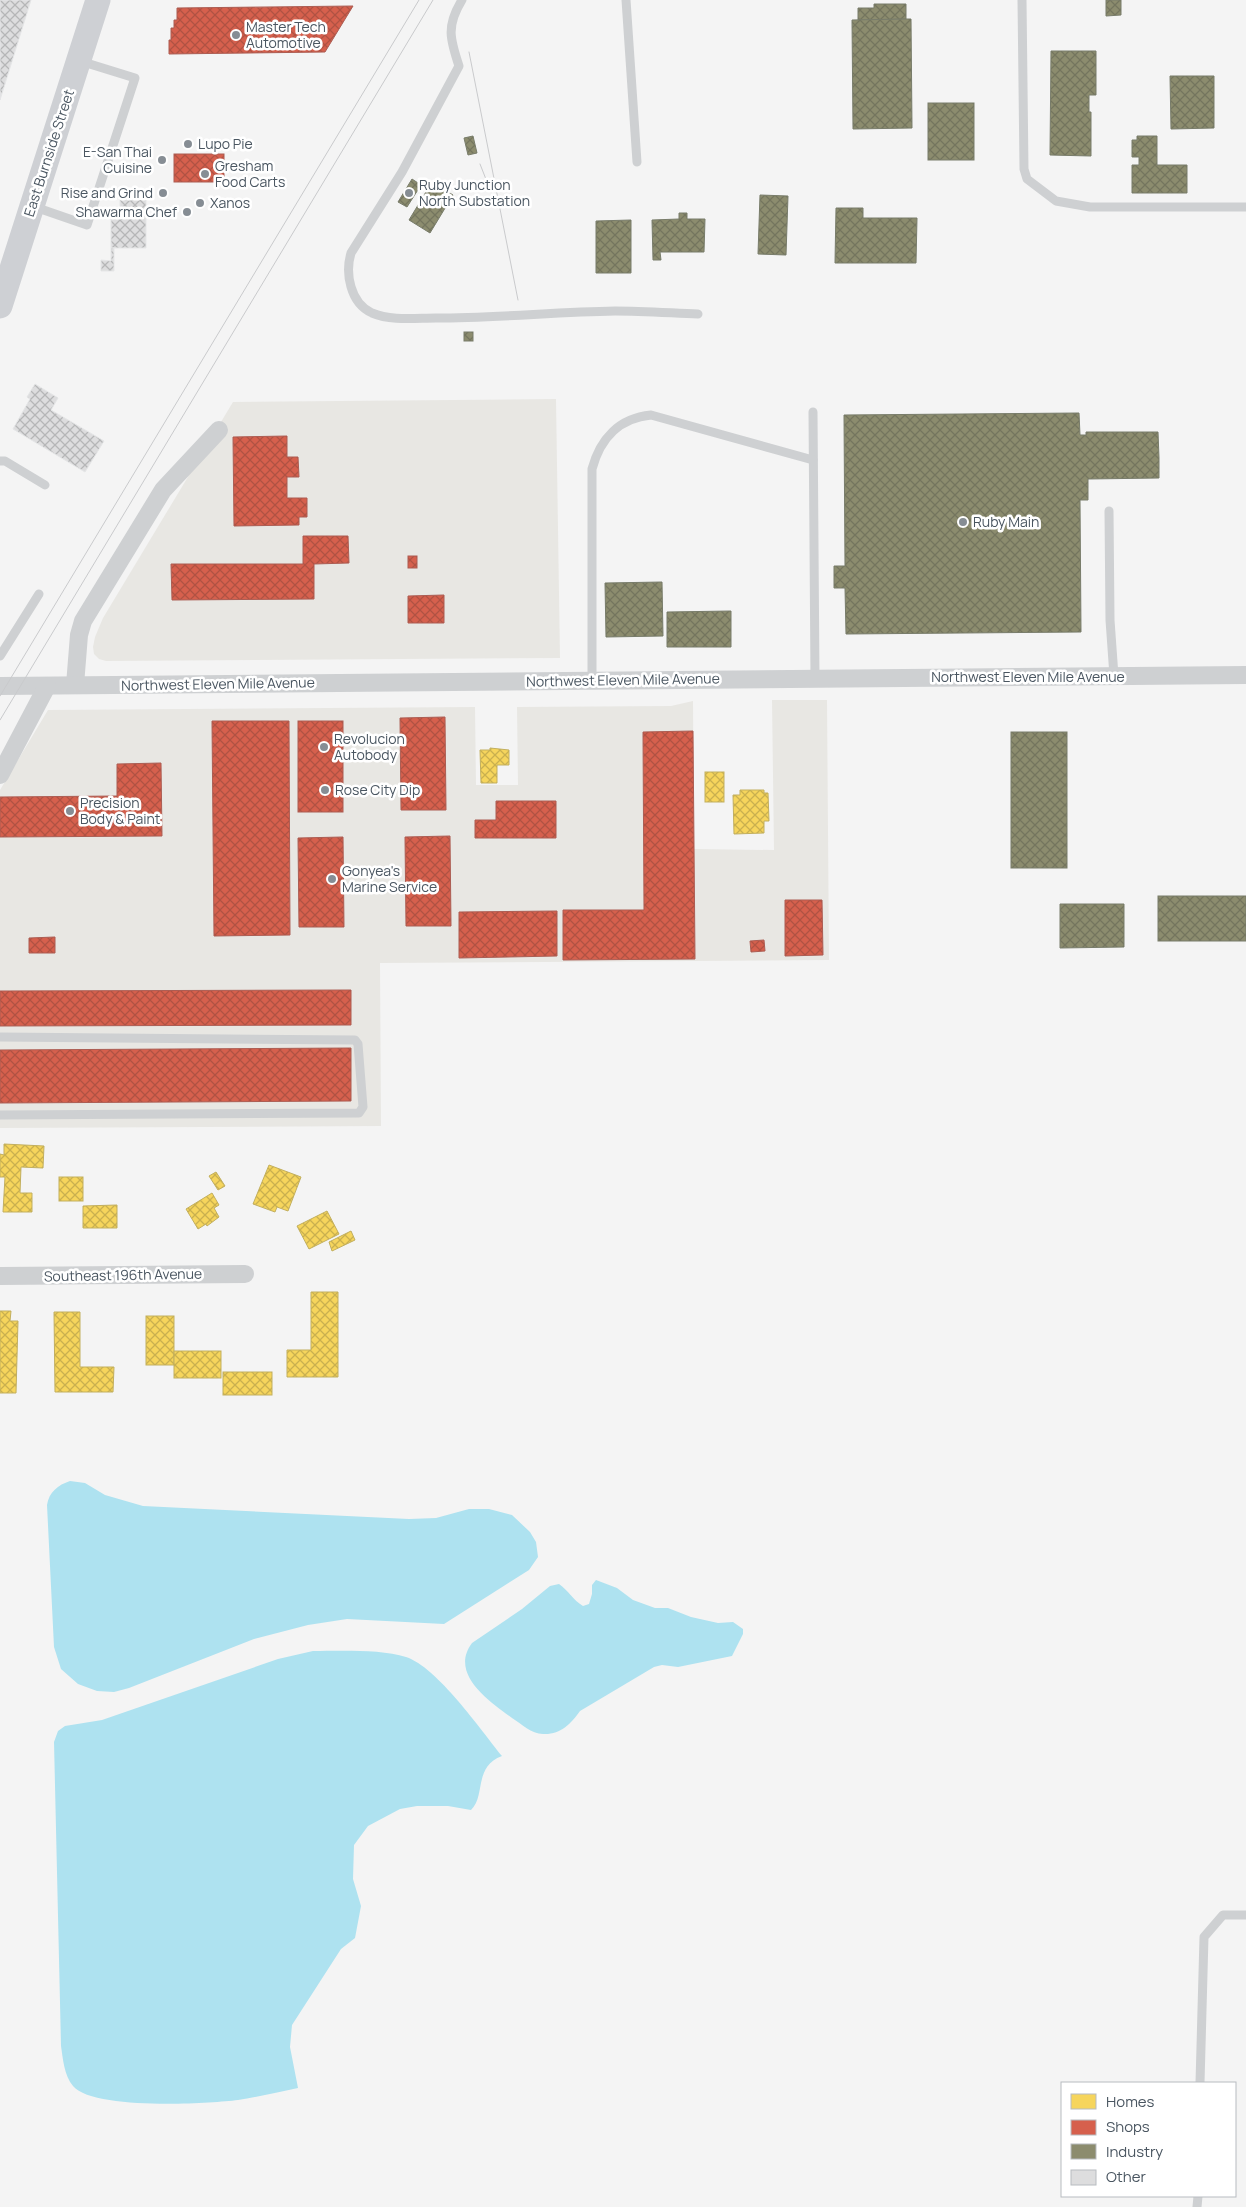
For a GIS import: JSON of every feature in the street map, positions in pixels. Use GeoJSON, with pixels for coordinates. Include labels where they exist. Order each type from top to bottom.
{"type":"FeatureCollection","features":[{"type":"Feature","properties":{"kind":"main road","name":"East Burnside Street"},"geometry":{"type":"LineString","coordinates":[[0,306],[98,0]]}},
{"type":"Feature","properties":{"kind":"street"},"geometry":{"type":"LineString","coordinates":[[75,685],[79,635],[83,621],[163,490],[219,430]]}},
{"type":"Feature","properties":{"kind":"street","name":"Northwest Eleven Mile Avenue"},"geometry":{"type":"LineString","coordinates":[[0,686],[1246,675]]}},
{"type":"Feature","properties":{"kind":"street"},"geometry":{"type":"LineString","coordinates":[[0,775],[47,686]]}},
{"type":"Feature","properties":{"kind":"street","name":"Southeast 196th Avenue"},"geometry":{"type":"LineString","coordinates":[[0,1276],[245,1274]]}},
{"type":"Feature","properties":{"kind":"lane"},"geometry":{"type":"LineString","coordinates":[[462,0],[453,16],[450,34],[459,66],[402,172],[351,253],[348,267],[350,282],[360,304],[370,312],[396,318],[483,318],[616,311],[698,314]]}},
{"type":"Feature","properties":{"kind":"lane"},"geometry":{"type":"LineString","coordinates":[[626,0],[637,162]]}},
{"type":"Feature","properties":{"kind":"lane"},"geometry":{"type":"LineString","coordinates":[[1022,0],[1024,169],[1027,179],[1056,201],[1090,207],[1246,207]]}},
{"type":"Feature","properties":{"kind":"lane"},"geometry":{"type":"LineString","coordinates":[[32,206],[87,225],[135,78],[78,61]]}},
{"type":"Feature","properties":{"kind":"lane"},"geometry":{"type":"LineString","coordinates":[[813,412],[815,678]]}},
{"type":"Feature","properties":{"kind":"lane"},"geometry":{"type":"LineString","coordinates":[[592,681],[592,469],[598,449],[619,424],[638,416],[651,415],[813,460]]}},
{"type":"Feature","properties":{"kind":"lane"},"geometry":{"type":"LineString","coordinates":[[0,461],[5,461],[45,485]]}},
{"type":"Feature","properties":{"kind":"lane"},"geometry":{"type":"LineString","coordinates":[[1109,511],[1110,620],[1114,676]]}},
{"type":"Feature","properties":{"kind":"lane"},"geometry":{"type":"LineString","coordinates":[[0,656],[38,594]]}},
{"type":"Feature","properties":{"kind":"lane"},"geometry":{"type":"LineString","coordinates":[[0,1037],[354,1040],[358,1044],[363,1107],[359,1113],[0,1115]]}},
{"type":"Feature","properties":{"kind":"lane"},"geometry":{"type":"LineString","coordinates":[[1200,2082],[1204,1937],[1223,1915],[1246,1915]]}},
{"type":"Feature","properties":{"kind":"shaded area"},"geometry":{"type":"Polygon","coordinates":[[[556,399],[560,658],[106,661],[99,659],[94,654],[95,637],[103,618],[233,402],[556,399]]]}},
{"type":"Feature","properties":{"kind":"shaded area"},"geometry":{"type":"Polygon","coordinates":[[[772,700],[827,700],[829,960],[380,963],[381,1126],[0,1128],[0,790],[48,710],[475,707],[476,785],[518,785],[517,707],[671,706],[693,701],[694,849],[774,850],[772,700]]]}},
{"type":"Feature","properties":{"kind":"water"},"geometry":{"type":"Polygon","coordinates":[[[70,1481],[85,1483],[105,1495],[143,1506],[409,1519],[436,1518],[469,1509],[489,1509],[512,1515],[530,1532],[536,1542],[538,1557],[529,1570],[444,1624],[347,1619],[308,1625],[254,1639],[129,1688],[114,1692],[97,1691],[78,1684],[61,1669],[54,1647],[47,1505],[50,1496],[55,1490],[70,1481]]]}},
{"type":"Feature","properties":{"kind":"water"},"geometry":{"type":"Polygon","coordinates":[[[596,1580],[617,1588],[633,1600],[655,1608],[668,1608],[691,1617],[718,1623],[733,1622],[743,1629],[743,1634],[732,1656],[678,1667],[662,1665],[654,1667],[580,1711],[560,1731],[539,1734],[531,1731],[483,1695],[475,1686],[468,1676],[465,1665],[466,1654],[472,1643],[522,1609],[550,1586],[559,1584],[583,1606],[589,1604],[592,1585],[596,1580]]]}},
{"type":"Feature","properties":{"kind":"water"},"geometry":{"type":"Polygon","coordinates":[[[313,1651],[360,1651],[396,1654],[418,1663],[458,1700],[502,1756],[487,1767],[483,1774],[478,1797],[471,1810],[448,1806],[417,1806],[400,1809],[368,1826],[354,1845],[353,1879],[361,1906],[355,1938],[341,1949],[292,2025],[290,2047],[298,2088],[238,2100],[177,2104],[126,2102],[85,2094],[73,2086],[68,2077],[64,2067],[61,2046],[54,1742],[58,1731],[65,1726],[102,1720],[278,1659],[313,1651]]]}},
{"type":"Feature","properties":{"kind":"building: Homes"},"geometry":{"type":"Polygon","coordinates":[[[490,748],[509,750],[509,765],[497,765],[497,783],[481,783],[480,750],[490,750],[490,748]]]}},
{"type":"Feature","properties":{"kind":"building: Homes"},"geometry":{"type":"Polygon","coordinates":[[[705,772],[724,772],[724,802],[705,802],[705,772]]]}},
{"type":"Feature","properties":{"kind":"building: Homes"},"geometry":{"type":"Polygon","coordinates":[[[740,790],[764,790],[764,793],[768,793],[769,821],[764,821],[764,833],[734,834],[733,795],[740,795],[740,790]]]}},
{"type":"Feature","properties":{"kind":"building: Homes"},"geometry":{"type":"Polygon","coordinates":[[[4,1144],[44,1146],[43,1168],[21,1167],[20,1193],[32,1193],[32,1212],[3,1212],[5,1177],[0,1177],[0,1154],[4,1155],[4,1144]]]}},
{"type":"Feature","properties":{"kind":"building: Homes"},"geometry":{"type":"Polygon","coordinates":[[[269,1165],[301,1177],[288,1211],[277,1207],[275,1212],[253,1204],[269,1165]]]}},
{"type":"Feature","properties":{"kind":"building: Homes"},"geometry":{"type":"Polygon","coordinates":[[[216,1172],[225,1186],[218,1190],[209,1176],[216,1172]]]}},
{"type":"Feature","properties":{"kind":"building: Homes"},"geometry":{"type":"Polygon","coordinates":[[[59,1177],[83,1177],[83,1201],[59,1201],[59,1177]]]}},
{"type":"Feature","properties":{"kind":"building: Homes"},"geometry":{"type":"Polygon","coordinates":[[[212,1193],[219,1205],[214,1208],[219,1217],[207,1226],[206,1224],[198,1229],[186,1209],[212,1193]]]}},
{"type":"Feature","properties":{"kind":"building: Homes"},"geometry":{"type":"Polygon","coordinates":[[[117,1205],[117,1228],[83,1228],[83,1206],[117,1205]]]}},
{"type":"Feature","properties":{"kind":"building: Homes"},"geometry":{"type":"Polygon","coordinates":[[[327,1211],[339,1234],[309,1249],[297,1226],[327,1211]]]}},
{"type":"Feature","properties":{"kind":"building: Homes"},"geometry":{"type":"Polygon","coordinates":[[[351,1231],[355,1240],[332,1251],[329,1242],[351,1231]]]}},
{"type":"Feature","properties":{"kind":"building: Homes"},"geometry":{"type":"Polygon","coordinates":[[[311,1292],[338,1292],[338,1377],[287,1377],[287,1350],[311,1350],[311,1292]]]}},
{"type":"Feature","properties":{"kind":"building: Homes"},"geometry":{"type":"Polygon","coordinates":[[[0,1311],[11,1311],[10,1321],[18,1321],[16,1393],[0,1393],[0,1311]]]}},
{"type":"Feature","properties":{"kind":"building: Homes"},"geometry":{"type":"Polygon","coordinates":[[[54,1312],[80,1312],[80,1367],[114,1367],[113,1392],[55,1392],[54,1312]]]}},
{"type":"Feature","properties":{"kind":"building: Homes"},"geometry":{"type":"Polygon","coordinates":[[[146,1316],[174,1316],[174,1365],[146,1365],[146,1316]]]}},
{"type":"Feature","properties":{"kind":"building: Homes"},"geometry":{"type":"Polygon","coordinates":[[[174,1351],[221,1351],[221,1378],[174,1378],[174,1351]]]}},
{"type":"Feature","properties":{"kind":"building: Homes"},"geometry":{"type":"Polygon","coordinates":[[[223,1372],[272,1372],[272,1395],[223,1395],[223,1372]]]}},
{"type":"Feature","properties":{"kind":"building: Shops"},"geometry":{"type":"Polygon","coordinates":[[[353,6],[325,52],[169,54],[171,28],[174,28],[174,20],[177,20],[177,8],[353,6]]]}},
{"type":"Feature","properties":{"kind":"building: Shops"},"geometry":{"type":"Polygon","coordinates":[[[174,154],[224,154],[224,182],[174,182],[174,154]]]}},
{"type":"Feature","properties":{"kind":"building: Shops"},"geometry":{"type":"Polygon","coordinates":[[[287,436],[287,457],[298,457],[299,477],[287,477],[287,498],[307,498],[307,517],[299,517],[299,525],[234,526],[233,437],[287,436]]]}},
{"type":"Feature","properties":{"kind":"building: Shops"},"geometry":{"type":"Polygon","coordinates":[[[303,536],[348,536],[349,563],[314,564],[314,599],[172,600],[171,564],[303,564],[303,536]]]}},
{"type":"Feature","properties":{"kind":"building: Shops"},"geometry":{"type":"Polygon","coordinates":[[[408,556],[417,556],[417,568],[408,568],[408,556]]]}},
{"type":"Feature","properties":{"kind":"building: Shops"},"geometry":{"type":"Polygon","coordinates":[[[444,595],[444,623],[408,623],[408,596],[444,595]]]}},
{"type":"Feature","properties":{"kind":"building: Shops"},"geometry":{"type":"Polygon","coordinates":[[[445,717],[446,810],[401,810],[400,718],[445,717]]]}},
{"type":"Feature","properties":{"kind":"building: Shops"},"geometry":{"type":"Polygon","coordinates":[[[212,721],[289,721],[290,935],[214,936],[212,721]]]}},
{"type":"Feature","properties":{"kind":"building: Shops"},"geometry":{"type":"Polygon","coordinates":[[[298,721],[343,721],[343,812],[298,812],[298,721]]]}},
{"type":"Feature","properties":{"kind":"building: Shops"},"geometry":{"type":"Polygon","coordinates":[[[693,731],[695,959],[563,960],[563,910],[644,910],[643,732],[693,731]]]}},
{"type":"Feature","properties":{"kind":"building: Shops"},"geometry":{"type":"Polygon","coordinates":[[[161,763],[162,836],[0,837],[0,797],[117,796],[117,764],[161,763]]]}},
{"type":"Feature","properties":{"kind":"building: Shops"},"geometry":{"type":"Polygon","coordinates":[[[496,801],[556,801],[556,838],[475,838],[475,820],[496,820],[496,801]]]}},
{"type":"Feature","properties":{"kind":"building: Shops"},"geometry":{"type":"Polygon","coordinates":[[[450,836],[451,926],[406,926],[405,837],[450,836]]]}},
{"type":"Feature","properties":{"kind":"building: Shops"},"geometry":{"type":"Polygon","coordinates":[[[343,837],[344,927],[299,927],[298,838],[343,837]]]}},
{"type":"Feature","properties":{"kind":"building: Shops"},"geometry":{"type":"Polygon","coordinates":[[[785,900],[822,900],[823,955],[785,956],[785,900]]]}},
{"type":"Feature","properties":{"kind":"building: Shops"},"geometry":{"type":"Polygon","coordinates":[[[557,911],[557,956],[459,958],[459,912],[557,911]]]}},
{"type":"Feature","properties":{"kind":"building: Shops"},"geometry":{"type":"Polygon","coordinates":[[[55,937],[55,953],[29,953],[29,938],[55,937]]]}},
{"type":"Feature","properties":{"kind":"building: Shops"},"geometry":{"type":"Polygon","coordinates":[[[764,940],[765,951],[751,952],[750,941],[764,940]]]}},
{"type":"Feature","properties":{"kind":"building: Shops"},"geometry":{"type":"Polygon","coordinates":[[[351,990],[351,1025],[0,1026],[0,991],[351,990]]]}},
{"type":"Feature","properties":{"kind":"building: Shops"},"geometry":{"type":"Polygon","coordinates":[[[351,1048],[351,1101],[0,1103],[0,1050],[351,1048]]]}},
{"type":"Feature","properties":{"kind":"building: Industry"},"geometry":{"type":"Polygon","coordinates":[[[1106,0],[1121,0],[1121,15],[1106,16],[1106,0]]]}},
{"type":"Feature","properties":{"kind":"building: Industry"},"geometry":{"type":"Polygon","coordinates":[[[874,4],[906,4],[906,19],[858,20],[858,8],[874,8],[874,4]]]}},
{"type":"Feature","properties":{"kind":"building: Industry"},"geometry":{"type":"Polygon","coordinates":[[[911,19],[912,128],[853,129],[852,20],[911,19]]]}},
{"type":"Feature","properties":{"kind":"building: Industry"},"geometry":{"type":"Polygon","coordinates":[[[1051,51],[1096,51],[1096,95],[1089,95],[1091,156],[1050,155],[1051,51]]]}},
{"type":"Feature","properties":{"kind":"building: Industry"},"geometry":{"type":"Polygon","coordinates":[[[1170,76],[1214,76],[1214,128],[1171,129],[1170,76]]]}},
{"type":"Feature","properties":{"kind":"building: Industry"},"geometry":{"type":"Polygon","coordinates":[[[928,103],[974,103],[974,160],[928,160],[928,103]]]}},
{"type":"Feature","properties":{"kind":"building: Industry"},"geometry":{"type":"Polygon","coordinates":[[[473,136],[477,153],[468,155],[464,138],[473,136]]]}},
{"type":"Feature","properties":{"kind":"building: Industry"},"geometry":{"type":"Polygon","coordinates":[[[1137,136],[1157,136],[1157,165],[1187,165],[1187,193],[1132,193],[1132,165],[1139,165],[1139,157],[1132,157],[1132,140],[1137,140],[1137,136]]]}},
{"type":"Feature","properties":{"kind":"building: Industry","name":"Ruby Junction North Substation"},"geometry":{"type":"Polygon","coordinates":[[[412,179],[421,185],[407,207],[398,202],[412,179]]]}},
{"type":"Feature","properties":{"kind":"building: Industry"},"geometry":{"type":"Polygon","coordinates":[[[432,182],[453,195],[430,233],[409,220],[432,182]]]}},
{"type":"Feature","properties":{"kind":"building: Industry"},"geometry":{"type":"Polygon","coordinates":[[[760,195],[788,196],[786,255],[758,254],[760,195]]]}},
{"type":"Feature","properties":{"kind":"building: Industry"},"geometry":{"type":"Polygon","coordinates":[[[836,208],[863,208],[863,218],[917,218],[916,263],[835,263],[836,208]]]}},
{"type":"Feature","properties":{"kind":"building: Industry"},"geometry":{"type":"Polygon","coordinates":[[[679,213],[687,213],[687,219],[705,219],[704,252],[660,252],[661,260],[653,260],[652,220],[679,219],[679,213]]]}},
{"type":"Feature","properties":{"kind":"building: Industry"},"geometry":{"type":"Polygon","coordinates":[[[631,220],[631,273],[596,273],[596,221],[631,220]]]}},
{"type":"Feature","properties":{"kind":"building: Industry"},"geometry":{"type":"Polygon","coordinates":[[[464,332],[473,332],[473,341],[464,341],[464,332]]]}},
{"type":"Feature","properties":{"kind":"building: Industry","name":"Ruby Main"},"geometry":{"type":"Polygon","coordinates":[[[1079,413],[1080,435],[1086,435],[1086,432],[1158,432],[1159,458],[1159,478],[1088,479],[1088,500],[1080,500],[1081,632],[846,634],[845,588],[834,588],[834,566],[845,566],[844,415],[1079,413]]]}},
{"type":"Feature","properties":{"kind":"building: Industry"},"geometry":{"type":"Polygon","coordinates":[[[662,582],[663,636],[606,637],[605,583],[662,582]]]}},
{"type":"Feature","properties":{"kind":"building: Industry"},"geometry":{"type":"Polygon","coordinates":[[[731,611],[731,647],[667,647],[667,612],[731,611]]]}},
{"type":"Feature","properties":{"kind":"building: Industry"},"geometry":{"type":"Polygon","coordinates":[[[1011,732],[1067,732],[1067,868],[1011,868],[1011,732]]]}},
{"type":"Feature","properties":{"kind":"building: Industry"},"geometry":{"type":"Polygon","coordinates":[[[1158,896],[1246,896],[1246,941],[1158,941],[1158,896]]]}},
{"type":"Feature","properties":{"kind":"building: Industry"},"geometry":{"type":"Polygon","coordinates":[[[1060,904],[1124,904],[1124,947],[1060,948],[1060,904]]]}},
{"type":"Feature","properties":{"kind":"building: Other"},"geometry":{"type":"Polygon","coordinates":[[[0,0],[31,0],[0,100],[0,0]]]}},
{"type":"Feature","properties":{"kind":"building: Other"},"geometry":{"type":"Polygon","coordinates":[[[120,195],[146,195],[146,248],[111,248],[111,213],[120,213],[120,195]]]}},
{"type":"Feature","properties":{"kind":"building: Other"},"geometry":{"type":"Polygon","coordinates":[[[111,248],[114,248],[114,271],[101,271],[101,260],[111,261],[111,248]]]}},
{"type":"Feature","properties":{"kind":"building: Other"},"geometry":{"type":"Polygon","coordinates":[[[35,384],[58,398],[51,410],[104,441],[85,472],[13,429],[30,399],[27,397],[35,384]]]}},
{"type":"Feature","properties":{"kind":"tram line"},"geometry":{"type":"LineString","coordinates":[[0,696],[419,0]]}},
{"type":"Feature","properties":{"kind":"tram line"},"geometry":{"type":"LineString","coordinates":[[0,720],[433,0]]}},
{"type":"Feature","properties":{"kind":"tram line"},"geometry":{"type":"LineString","coordinates":[[469,52],[518,300]]}},
{"type":"Feature","properties":{"kind":"tram line"},"geometry":{"type":"LineString","coordinates":[[480,164],[491,192]]}},
{"type":"Feature","properties":{"kind":"place","name":"Master Tech Automotive"},"geometry":{"type":"Point","coordinates":[236,35]}},
{"type":"Feature","properties":{"kind":"place","name":"Lupo Pie"},"geometry":{"type":"Point","coordinates":[188,144]}},
{"type":"Feature","properties":{"kind":"place","name":"E-San Thai Cuisine"},"geometry":{"type":"Point","coordinates":[162,160]}},
{"type":"Feature","properties":{"kind":"place","name":"Gresham Food Carts"},"geometry":{"type":"Point","coordinates":[205,174]}},
{"type":"Feature","properties":{"kind":"place","name":"Rise and Grind"},"geometry":{"type":"Point","coordinates":[163,193]}},
{"type":"Feature","properties":{"kind":"place","name":"Ruby Junction North Substation"},"geometry":{"type":"Point","coordinates":[409,193]}},
{"type":"Feature","properties":{"kind":"place","name":"Xanos"},"geometry":{"type":"Point","coordinates":[200,203]}},
{"type":"Feature","properties":{"kind":"place","name":"Shawarma Chef"},"geometry":{"type":"Point","coordinates":[187,212]}},
{"type":"Feature","properties":{"kind":"place","name":"Ruby Main"},"geometry":{"type":"Point","coordinates":[963,522]}},
{"type":"Feature","properties":{"kind":"place","name":"Revolucion Autobody"},"geometry":{"type":"Point","coordinates":[324,747]}},
{"type":"Feature","properties":{"kind":"place","name":"Rose City Dip"},"geometry":{"type":"Point","coordinates":[325,790]}},
{"type":"Feature","properties":{"kind":"place","name":"Precision Body & Paint"},"geometry":{"type":"Point","coordinates":[70,811]}},
{"type":"Feature","properties":{"kind":"place","name":"Gonyea's Marine Service"},"geometry":{"type":"Point","coordinates":[332,879]}}]}
